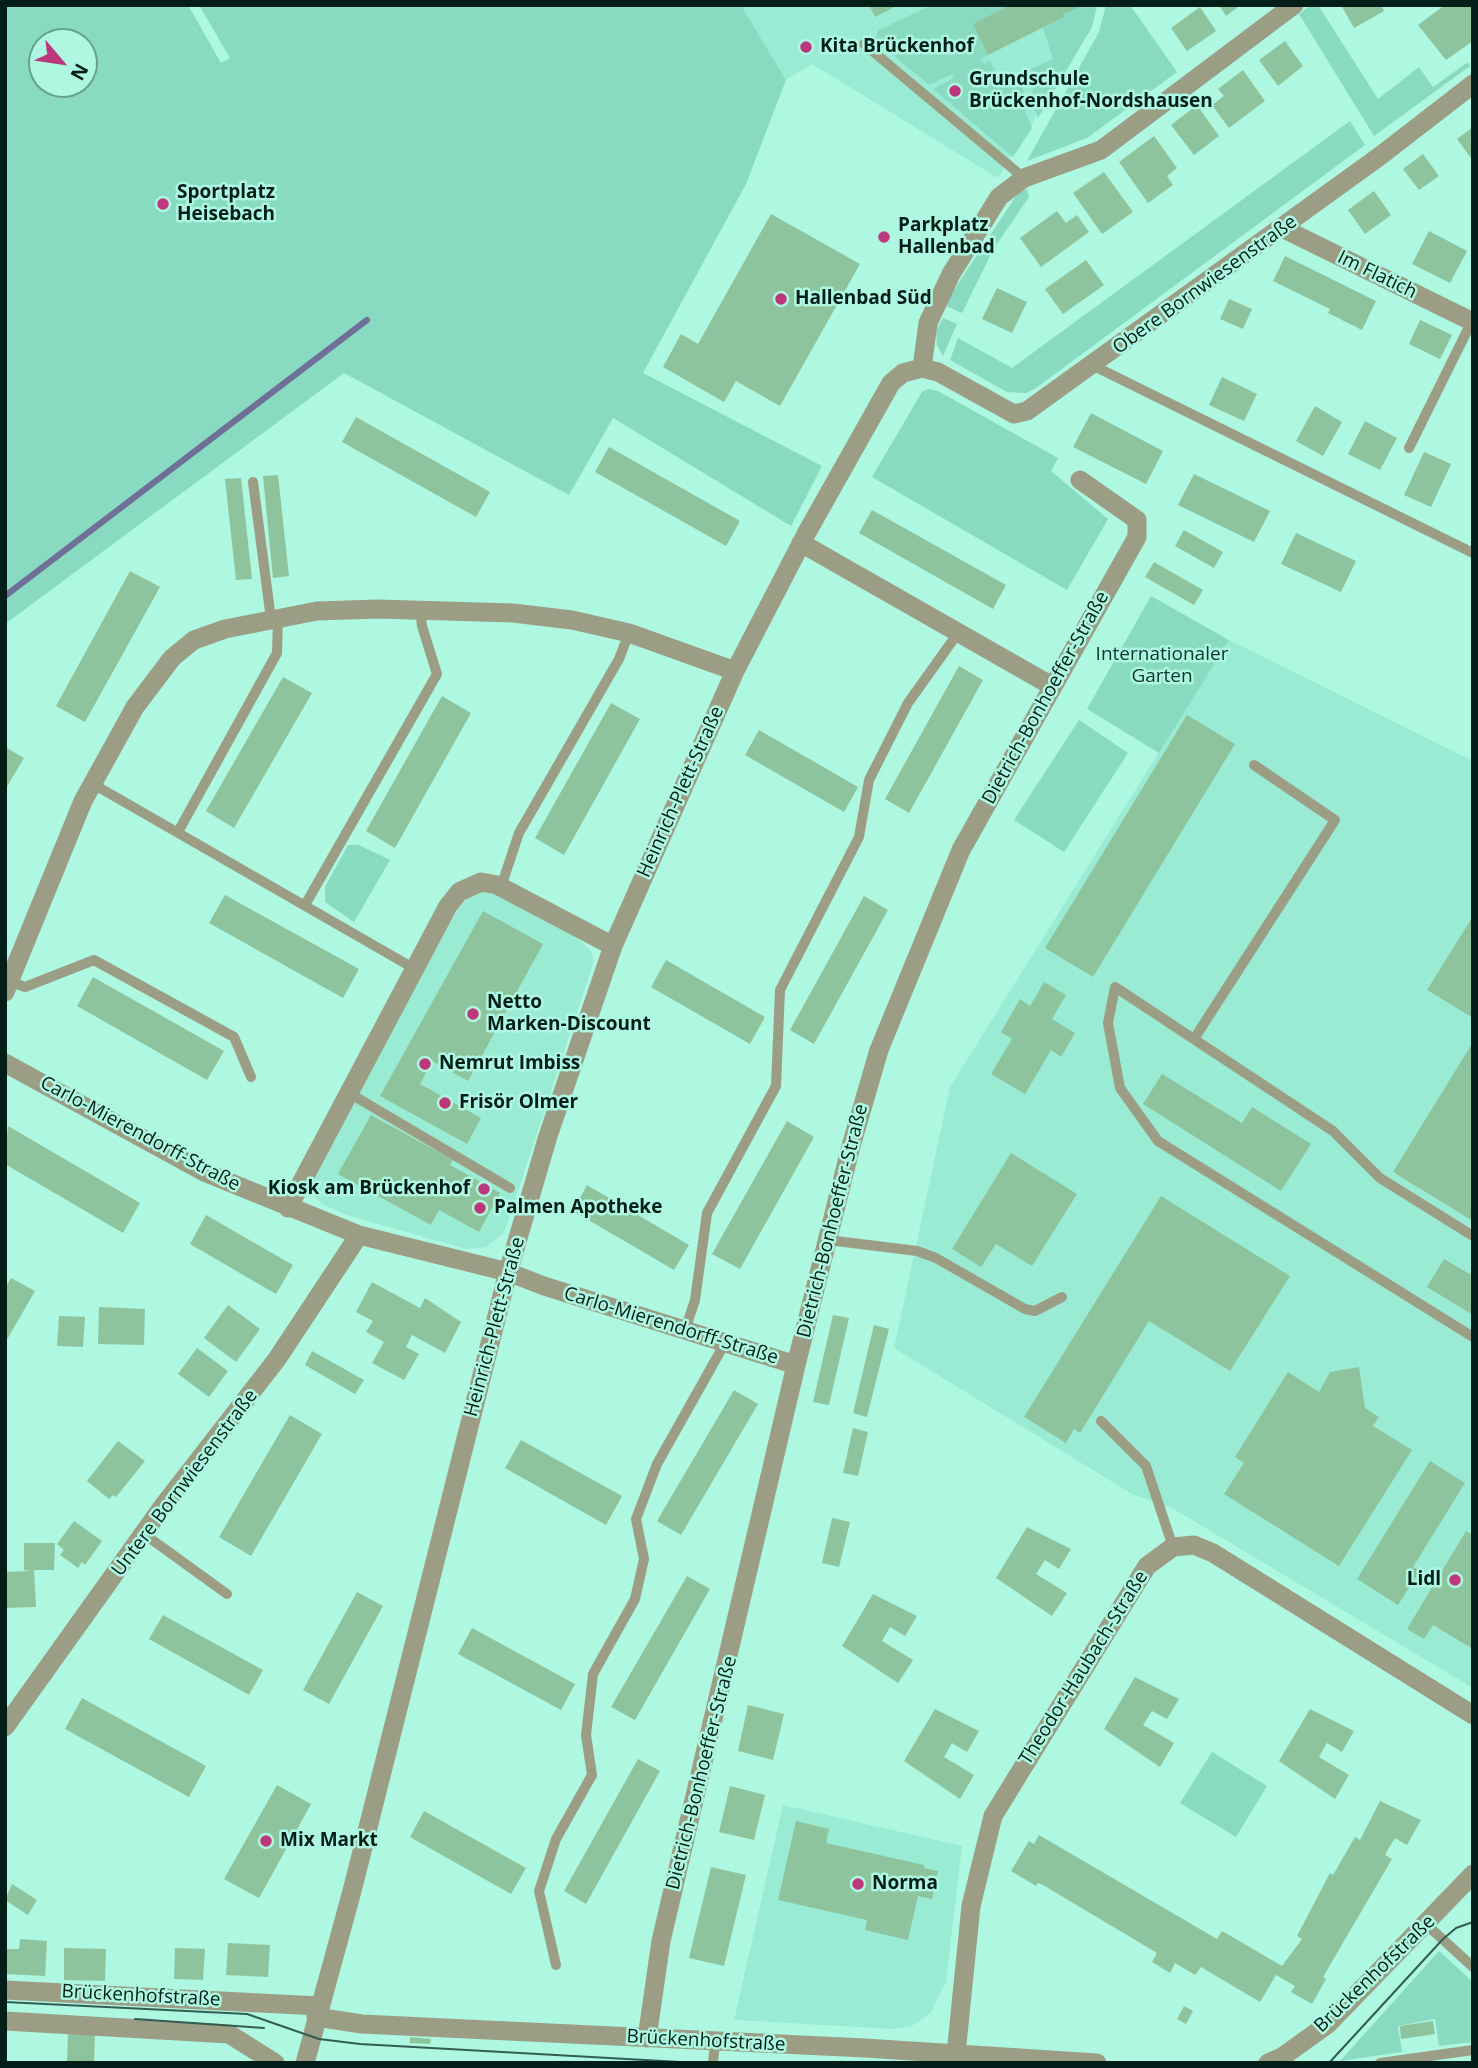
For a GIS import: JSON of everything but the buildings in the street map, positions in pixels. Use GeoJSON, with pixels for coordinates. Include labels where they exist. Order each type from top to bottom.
{"type":"FeatureCollection","features":[{"type":"Feature","properties":{"kind":"street"},"geometry":{"type":"LineString","coordinates":[[922,368],[928,323],[951,274],[999,197],[1024,178],[1101,150],[1294,5]]}},
{"type":"Feature","properties":{"kind":"street","name":"Obere Bornwiesenstraße"},"geometry":{"type":"LineString","coordinates":[[922,368],[938,372],[1014,414],[1027,411],[1094,366],[1473,84]]}},
{"type":"Feature","properties":{"kind":"street","name":"Im Flatich"},"geometry":{"type":"LineString","coordinates":[[1282,228],[1472,321]]}},
{"type":"Feature","properties":{"kind":"street","name":"Heinrich-Plett-Straße"},"geometry":{"type":"LineString","coordinates":[[305,2063],[359,1866],[508,1272],[548,1136],[613,946],[735,671],[801,543],[891,383],[904,373],[922,368]]}},
{"type":"Feature","properties":{"kind":"street","name":"Dietrich-Bonhoeffer-Straße"},"geometry":{"type":"LineString","coordinates":[[647,2038],[661,1941],[706,1761],[796,1365],[851,1146],[879,1050],[961,850],[1137,537],[1137,520],[1080,480]]}},
{"type":"Feature","properties":{"kind":"street"},"geometry":{"type":"LineString","coordinates":[[801,543],[1052,686]]}},
{"type":"Feature","properties":{"kind":"street"},"geometry":{"type":"LineString","coordinates":[[7,986],[93,784],[135,706],[172,658],[194,640],[226,629],[317,611],[513,613],[572,620],[629,632],[735,671]]}},
{"type":"Feature","properties":{"kind":"street"},"geometry":{"type":"LineString","coordinates":[[288,1208],[448,906],[459,892],[481,882],[501,887],[613,946]]}},
{"type":"Feature","properties":{"kind":"street","name":"Carlo-Mierendorff-Straße"},"geometry":{"type":"LineString","coordinates":[[5,1063],[204,1172],[288,1208],[359,1235],[508,1272],[796,1365]]}},
{"type":"Feature","properties":{"kind":"street","name":"Untere Bornwiesenstraße"},"geometry":{"type":"LineString","coordinates":[[5,1727],[144,1534],[277,1360],[359,1235]]}},
{"type":"Feature","properties":{"kind":"street"},"geometry":{"type":"LineString","coordinates":[[1173,1546],[1194,1545],[1213,1553],[1473,1715]]}},
{"type":"Feature","properties":{"kind":"street","name":"Theodor-Haubach-Straße"},"geometry":{"type":"LineString","coordinates":[[956,2054],[971,1906],[993,1816],[1147,1566],[1173,1546]]}},
{"type":"Feature","properties":{"kind":"street","name":"Brückenhofstraße"},"geometry":{"type":"LineString","coordinates":[[1279,2061],[1328,2024],[1427,1925],[1473,1874]]}},
{"type":"Feature","properties":{"kind":"street","name":"Brückenhofstraße"},"geometry":{"type":"LineString","coordinates":[[5,1990],[164,1996],[318,2012],[362,2024],[647,2038],[714,2053],[956,2054],[1097,2063]]}},
{"type":"Feature","properties":{"kind":"street","name":"Brückenhofstraße"},"geometry":{"type":"LineString","coordinates":[[5,2021],[229,2034],[275,2063]]}},
{"type":"Feature","properties":{"kind":"lane"},"geometry":{"type":"LineString","coordinates":[[863,44],[1024,178]]}},
{"type":"Feature","properties":{"kind":"lane"},"geometry":{"type":"LineString","coordinates":[[1409,448],[1472,321]]}},
{"type":"Feature","properties":{"kind":"lane"},"geometry":{"type":"LineString","coordinates":[[1094,366],[1473,553]]}},
{"type":"Feature","properties":{"kind":"lane"},"geometry":{"type":"LineString","coordinates":[[178,832],[277,653],[275,619],[253,482]]}},
{"type":"Feature","properties":{"kind":"lane"},"geometry":{"type":"LineString","coordinates":[[305,905],[437,674],[422,626],[420,610]]}},
{"type":"Feature","properties":{"kind":"lane"},"geometry":{"type":"LineString","coordinates":[[501,887],[519,834],[619,659],[629,632]]}},
{"type":"Feature","properties":{"kind":"lane"},"geometry":{"type":"LineString","coordinates":[[685,1330],[695,1300],[707,1213],[776,1086],[780,990],[859,837],[869,780],[908,703],[958,633]]}},
{"type":"Feature","properties":{"kind":"lane"},"geometry":{"type":"LineString","coordinates":[[1194,1040],[1335,820],[1254,765]]}},
{"type":"Feature","properties":{"kind":"lane"},"geometry":{"type":"LineString","coordinates":[[93,784],[415,969]]}},
{"type":"Feature","properties":{"kind":"lane"},"geometry":{"type":"LineString","coordinates":[[7,986],[25,987],[94,960],[234,1037],[251,1077]]}},
{"type":"Feature","properties":{"kind":"lane"},"geometry":{"type":"LineString","coordinates":[[1473,1236],[1380,1178],[1333,1131],[1115,987],[1108,1023],[1120,1087],[1158,1140],[1473,1337]]}},
{"type":"Feature","properties":{"kind":"lane"},"geometry":{"type":"LineString","coordinates":[[349,1093],[510,1188]]}},
{"type":"Feature","properties":{"kind":"lane"},"geometry":{"type":"LineString","coordinates":[[828,1240],[917,1251],[936,1258],[1025,1309],[1035,1311],[1062,1297]]}},
{"type":"Feature","properties":{"kind":"lane"},"geometry":{"type":"LineString","coordinates":[[556,1965],[539,1891],[556,1839],[592,1775],[586,1735],[593,1674],[635,1599],[644,1559],[636,1519],[657,1464],[725,1343]]}},
{"type":"Feature","properties":{"kind":"lane"},"geometry":{"type":"LineString","coordinates":[[1101,1421],[1146,1466],[1173,1546]]}},
{"type":"Feature","properties":{"kind":"lane"},"geometry":{"type":"LineString","coordinates":[[144,1534],[227,1594]]}},
{"type":"Feature","properties":{"kind":"lane"},"geometry":{"type":"LineString","coordinates":[[1427,1925],[1473,1967]]}},
{"type":"Feature","properties":{"kind":"lane"},"geometry":{"type":"LineString","coordinates":[[1380,2063],[1473,2050]]}},
{"type":"Feature","properties":{"kind":"shaded area","name":"Grundschule Brückenhof-Nordshausen"},"geometry":{"type":"Polygon","coordinates":[[[741,5],[1097,5],[1092,27],[998,178],[812,64],[786,80],[741,5]]]}},
{"type":"Feature","properties":{"kind":"shaded area"},"geometry":{"type":"Polygon","coordinates":[[[1229,640],[1473,761],[1473,1688],[1172,1508],[1132,1494],[894,1348],[950,1087],[1229,640]]]}},
{"type":"Feature","properties":{"kind":"shaded area"},"geometry":{"type":"Polygon","coordinates":[[[479,890],[493,891],[579,939],[590,950],[594,961],[504,1233],[486,1247],[466,1249],[347,1215],[324,1205],[312,1195],[309,1185],[461,903],[468,895],[479,890]]]}},
{"type":"Feature","properties":{"kind":"shaded area"},"geometry":{"type":"Polygon","coordinates":[[[783,1805],[962,1846],[946,1982],[931,2012],[912,2026],[894,2029],[734,2020],[783,1805]]]}},
{"type":"Feature","properties":{"kind":"green space"},"geometry":{"type":"Polygon","coordinates":[[[5,5],[188,5],[221,63],[230,58],[199,5],[741,5],[786,80],[746,184],[643,373],[822,466],[791,526],[613,418],[569,495],[344,373],[5,624],[5,5]]]}},
{"type":"Feature","properties":{"kind":"green space"},"geometry":{"type":"Polygon","coordinates":[[[932,5],[1010,5],[973,24],[988,55],[981,59],[984,64],[990,61],[1001,84],[1022,74],[1025,111],[1032,128],[1013,157],[933,89],[954,78],[952,74],[929,85],[875,40],[879,30],[932,5]]]}},
{"type":"Feature","properties":{"kind":"green space"},"geometry":{"type":"Polygon","coordinates":[[[1076,5],[1097,5],[1092,27],[1038,118],[1034,108],[1031,69],[1053,59],[1043,28],[1064,17],[1063,14],[1076,8],[1076,5]]]}},
{"type":"Feature","properties":{"kind":"green space"},"geometry":{"type":"Polygon","coordinates":[[[1106,5],[1130,5],[1177,72],[1087,138],[1027,161],[1099,32],[1106,5]]]}},
{"type":"Feature","properties":{"kind":"green space"},"geometry":{"type":"Polygon","coordinates":[[[1311,5],[1318,5],[1378,99],[1419,67],[1433,87],[1468,62],[1470,66],[1374,136],[1299,14],[1311,5]]]}},
{"type":"Feature","properties":{"kind":"green space"},"geometry":{"type":"Polygon","coordinates":[[[1350,121],[1365,145],[1036,388],[1026,393],[1007,392],[950,360],[958,338],[1012,368],[1350,121]]]}},
{"type":"Feature","properties":{"kind":"green space"},"geometry":{"type":"Polygon","coordinates":[[[1027,189],[1029,197],[994,248],[962,313],[944,305],[1018,193],[1027,189]]]}},
{"type":"Feature","properties":{"kind":"green space"},"geometry":{"type":"Polygon","coordinates":[[[943,318],[957,324],[943,356],[937,345],[936,330],[943,318]]]}},
{"type":"Feature","properties":{"kind":"green space"},"geometry":{"type":"Polygon","coordinates":[[[928,389],[938,391],[1058,458],[1051,471],[1108,519],[1067,590],[872,477],[922,392],[928,389]]]}},
{"type":"Feature","properties":{"kind":"green space","name":"Internationaler Garten"},"geometry":{"type":"Polygon","coordinates":[[[1151,596],[1229,640],[1159,753],[1087,709],[1151,596]]]}},
{"type":"Feature","properties":{"kind":"green space"},"geometry":{"type":"Polygon","coordinates":[[[1079,720],[1128,753],[1064,852],[1014,820],[1079,720]]]}},
{"type":"Feature","properties":{"kind":"green space"},"geometry":{"type":"Polygon","coordinates":[[[348,845],[359,845],[390,860],[354,922],[325,902],[325,887],[348,845]]]}},
{"type":"Feature","properties":{"kind":"green space"},"geometry":{"type":"Polygon","coordinates":[[[1212,1752],[1267,1786],[1236,1837],[1180,1803],[1212,1752]]]}},
{"type":"Feature","properties":{"kind":"green space"},"geometry":{"type":"Polygon","coordinates":[[[1439,1951],[1473,1982],[1473,2042],[1439,2046],[1435,2019],[1398,2026],[1402,2052],[1340,2061],[1439,1951]]]}},
{"type":"Feature","properties":{"kind":"waterway"},"geometry":{"type":"LineString","coordinates":[[5,596],[367,320]]}},
{"type":"Feature","properties":{"kind":"tram line"},"geometry":{"type":"LineString","coordinates":[[1329,2063],[1443,1939],[1456,1928],[1473,1922]]}},
{"type":"Feature","properties":{"kind":"tram line"},"geometry":{"type":"LineString","coordinates":[[5,2002],[247,2014],[319,2039],[360,2044],[698,2063]]}},
{"type":"Feature","properties":{"kind":"tram line"},"geometry":{"type":"LineString","coordinates":[[135,2019],[264,2028]]}},
{"type":"Feature","properties":{"kind":"place","name":"Kita Brückenhof"},"geometry":{"type":"Point","coordinates":[806,47]}},
{"type":"Feature","properties":{"kind":"place","name":"Grundschule Brückenhof-Nordshausen"},"geometry":{"type":"Point","coordinates":[955,91]}},
{"type":"Feature","properties":{"kind":"place","name":"Sportplatz Heisebach"},"geometry":{"type":"Point","coordinates":[163,204]}},
{"type":"Feature","properties":{"kind":"place","name":"Parkplatz Hallenbad"},"geometry":{"type":"Point","coordinates":[884,237]}},
{"type":"Feature","properties":{"kind":"place","name":"Hallenbad Süd"},"geometry":{"type":"Point","coordinates":[781,299]}},
{"type":"Feature","properties":{"kind":"place","name":"Netto Marken-Discount"},"geometry":{"type":"Point","coordinates":[473,1014]}},
{"type":"Feature","properties":{"kind":"place","name":"Nemrut Imbiss"},"geometry":{"type":"Point","coordinates":[425,1064]}},
{"type":"Feature","properties":{"kind":"place","name":"Frisör Olmer"},"geometry":{"type":"Point","coordinates":[445,1103]}},
{"type":"Feature","properties":{"kind":"place","name":"Kiosk am Brückenhof"},"geometry":{"type":"Point","coordinates":[484,1189]}},
{"type":"Feature","properties":{"kind":"place","name":"Palmen Apotheke"},"geometry":{"type":"Point","coordinates":[480,1208]}},
{"type":"Feature","properties":{"kind":"place","name":"Lidl"},"geometry":{"type":"Point","coordinates":[1455,1580]}},
{"type":"Feature","properties":{"kind":"place","name":"Mix Markt"},"geometry":{"type":"Point","coordinates":[266,1841]}},
{"type":"Feature","properties":{"kind":"place","name":"Norma"},"geometry":{"type":"Point","coordinates":[858,1884]}}]}
